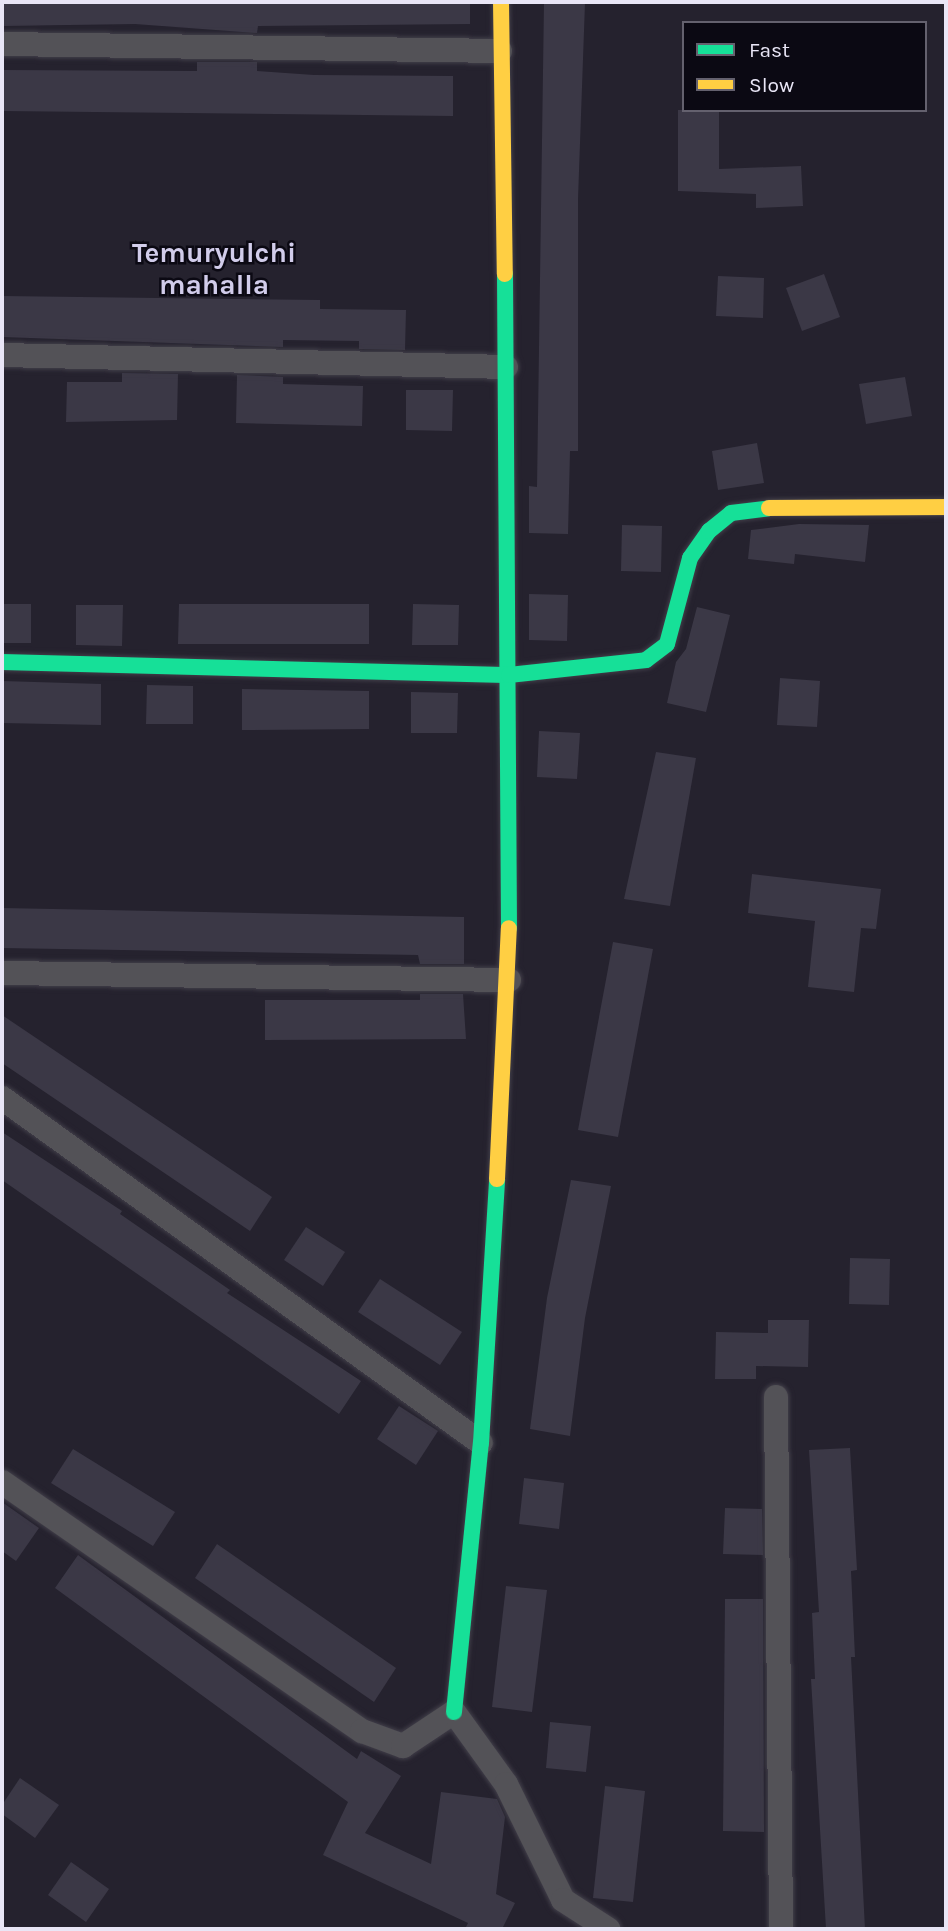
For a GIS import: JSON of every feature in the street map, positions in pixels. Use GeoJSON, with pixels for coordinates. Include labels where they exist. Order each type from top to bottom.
{"type":"FeatureCollection","features":[{"type":"Feature","properties":{"kind":"street"},"geometry":{"type":"LineString","coordinates":[[500,2],[509,676],[509,980],[481,1443],[454,1712],[506,1784],[563,1900],[608,1929]]}},
{"type":"Feature","properties":{"kind":"street"},"geometry":{"type":"LineString","coordinates":[[2,44],[500,51]]}},
{"type":"Feature","properties":{"kind":"street"},"geometry":{"type":"LineString","coordinates":[[2,355],[506,367]]}},
{"type":"Feature","properties":{"kind":"street"},"geometry":{"type":"LineString","coordinates":[[2,662],[509,676],[646,660],[667,644],[690,558],[709,531],[731,513],[798,505],[946,507]]}},
{"type":"Feature","properties":{"kind":"street"},"geometry":{"type":"LineString","coordinates":[[2,973],[509,980]]}},
{"type":"Feature","properties":{"kind":"street"},"geometry":{"type":"LineString","coordinates":[[2,1098],[481,1443]]}},
{"type":"Feature","properties":{"kind":"street"},"geometry":{"type":"LineString","coordinates":[[776,1397],[780,1929]]}},
{"type":"Feature","properties":{"kind":"street"},"geometry":{"type":"LineString","coordinates":[[2,1482],[362,1731],[404,1746],[454,1712]]}},
{"type":"Feature","properties":{"kind":"building"},"geometry":{"type":"Polygon","coordinates":[[[2,2],[470,2],[470,24],[258,26],[257,33],[135,24],[2,26],[2,2]]]}},
{"type":"Feature","properties":{"kind":"building"},"geometry":{"type":"Polygon","coordinates":[[[544,2],[585,3],[578,199],[578,451],[570,451],[568,534],[529,533],[529,486],[537,487],[544,2]]]}},
{"type":"Feature","properties":{"kind":"building"},"geometry":{"type":"Polygon","coordinates":[[[197,62],[257,62],[257,71],[314,75],[453,76],[453,116],[2,111],[2,70],[197,71],[197,62]]]}},
{"type":"Feature","properties":{"kind":"building"},"geometry":{"type":"Polygon","coordinates":[[[678,110],[719,112],[719,169],[801,166],[803,206],[756,208],[756,194],[678,191],[678,110]]]}},
{"type":"Feature","properties":{"kind":"building"},"geometry":{"type":"Polygon","coordinates":[[[824,274],[840,317],[802,331],[786,288],[824,274]]]}},
{"type":"Feature","properties":{"kind":"building"},"geometry":{"type":"Polygon","coordinates":[[[718,276],[764,278],[763,318],[716,316],[718,276]]]}},
{"type":"Feature","properties":{"kind":"building"},"geometry":{"type":"Polygon","coordinates":[[[2,296],[320,300],[320,309],[406,310],[405,350],[359,349],[359,341],[283,340],[283,347],[2,337],[2,296]]]}},
{"type":"Feature","properties":{"kind":"building"},"geometry":{"type":"Polygon","coordinates":[[[122,373],[178,374],[177,420],[66,422],[67,382],[122,382],[122,373]]]}},
{"type":"Feature","properties":{"kind":"building"},"geometry":{"type":"Polygon","coordinates":[[[237,375],[283,377],[283,384],[363,386],[362,426],[236,423],[237,375]]]}},
{"type":"Feature","properties":{"kind":"building"},"geometry":{"type":"Polygon","coordinates":[[[905,377],[912,416],[866,424],[859,384],[905,377]]]}},
{"type":"Feature","properties":{"kind":"building"},"geometry":{"type":"Polygon","coordinates":[[[406,390],[453,390],[452,431],[406,430],[406,390]]]}},
{"type":"Feature","properties":{"kind":"building"},"geometry":{"type":"Polygon","coordinates":[[[757,443],[764,483],[718,490],[712,451],[757,443]]]}},
{"type":"Feature","properties":{"kind":"building"},"geometry":{"type":"Polygon","coordinates":[[[799,524],[869,525],[865,562],[795,554],[794,564],[748,559],[751,530],[799,524]]]}},
{"type":"Feature","properties":{"kind":"building"},"geometry":{"type":"Polygon","coordinates":[[[622,525],[662,526],[661,572],[621,571],[622,525]]]}},
{"type":"Feature","properties":{"kind":"building"},"geometry":{"type":"Polygon","coordinates":[[[529,594],[568,595],[567,641],[529,640],[529,594]]]}},
{"type":"Feature","properties":{"kind":"building"},"geometry":{"type":"Polygon","coordinates":[[[2,604],[31,604],[31,643],[2,643],[2,604]]]}},
{"type":"Feature","properties":{"kind":"building"},"geometry":{"type":"Polygon","coordinates":[[[179,604],[369,604],[369,644],[178,644],[179,604]]]}},
{"type":"Feature","properties":{"kind":"building"},"geometry":{"type":"Polygon","coordinates":[[[413,604],[459,605],[458,645],[412,645],[413,604]]]}},
{"type":"Feature","properties":{"kind":"building"},"geometry":{"type":"Polygon","coordinates":[[[76,605],[123,605],[122,646],[76,645],[76,605]]]}},
{"type":"Feature","properties":{"kind":"building"},"geometry":{"type":"Polygon","coordinates":[[[697,607],[730,615],[706,712],[667,703],[676,662],[686,649],[697,607]]]}},
{"type":"Feature","properties":{"kind":"building"},"geometry":{"type":"Polygon","coordinates":[[[780,678],[820,681],[817,727],[777,725],[780,678]]]}},
{"type":"Feature","properties":{"kind":"building"},"geometry":{"type":"Polygon","coordinates":[[[2,681],[101,684],[101,725],[2,723],[2,681]]]}},
{"type":"Feature","properties":{"kind":"building"},"geometry":{"type":"Polygon","coordinates":[[[147,685],[193,686],[193,724],[146,724],[147,685]]]}},
{"type":"Feature","properties":{"kind":"building"},"geometry":{"type":"Polygon","coordinates":[[[242,689],[369,691],[369,729],[242,730],[242,689]]]}},
{"type":"Feature","properties":{"kind":"building"},"geometry":{"type":"Polygon","coordinates":[[[411,692],[458,693],[457,733],[411,733],[411,692]]]}},
{"type":"Feature","properties":{"kind":"building"},"geometry":{"type":"Polygon","coordinates":[[[539,731],[580,733],[577,779],[537,777],[539,731]]]}},
{"type":"Feature","properties":{"kind":"building"},"geometry":{"type":"Polygon","coordinates":[[[656,752],[696,758],[670,906],[624,899],[656,752]]]}},
{"type":"Feature","properties":{"kind":"building"},"geometry":{"type":"Polygon","coordinates":[[[752,874],[881,889],[876,929],[861,928],[854,992],[808,987],[815,921],[748,913],[752,874]]]}},
{"type":"Feature","properties":{"kind":"building"},"geometry":{"type":"Polygon","coordinates":[[[2,908],[464,917],[464,964],[420,964],[418,955],[2,948],[2,908]]]}},
{"type":"Feature","properties":{"kind":"building"},"geometry":{"type":"Polygon","coordinates":[[[613,942],[653,949],[618,1137],[578,1130],[613,942]]]}},
{"type":"Feature","properties":{"kind":"building"},"geometry":{"type":"Polygon","coordinates":[[[420,994],[463,994],[466,1039],[265,1040],[265,1000],[420,1000],[420,994]]]}},
{"type":"Feature","properties":{"kind":"building"},"geometry":{"type":"Polygon","coordinates":[[[2,1015],[272,1197],[250,1231],[2,1063],[2,1015]]]}},
{"type":"Feature","properties":{"kind":"building"},"geometry":{"type":"Polygon","coordinates":[[[2,1132],[122,1211],[120,1214],[230,1290],[227,1293],[361,1381],[339,1414],[2,1180],[2,1132]]]}},
{"type":"Feature","properties":{"kind":"building"},"geometry":{"type":"Polygon","coordinates":[[[571,1180],[611,1186],[585,1318],[570,1436],[530,1429],[547,1298],[571,1180]]]}},
{"type":"Feature","properties":{"kind":"building"},"geometry":{"type":"Polygon","coordinates":[[[306,1227],[345,1252],[323,1286],[284,1260],[306,1227]]]}},
{"type":"Feature","properties":{"kind":"building"},"geometry":{"type":"Polygon","coordinates":[[[850,1258],[890,1259],[889,1305],[849,1304],[850,1258]]]}},
{"type":"Feature","properties":{"kind":"building"},"geometry":{"type":"Polygon","coordinates":[[[380,1279],[462,1332],[440,1365],[358,1312],[380,1279]]]}},
{"type":"Feature","properties":{"kind":"building"},"geometry":{"type":"Polygon","coordinates":[[[768,1320],[809,1320],[808,1367],[756,1366],[756,1379],[715,1379],[716,1332],[768,1333],[768,1320]]]}},
{"type":"Feature","properties":{"kind":"building"},"geometry":{"type":"Polygon","coordinates":[[[399,1406],[438,1431],[416,1465],[377,1439],[399,1406]]]}},
{"type":"Feature","properties":{"kind":"building"},"geometry":{"type":"Polygon","coordinates":[[[850,1448],[857,1570],[851,1571],[855,1657],[851,1657],[865,1929],[826,1929],[811,1679],[815,1679],[812,1613],[819,1612],[809,1450],[850,1448]]]}},
{"type":"Feature","properties":{"kind":"building"},"geometry":{"type":"Polygon","coordinates":[[[73,1449],[175,1512],[153,1546],[51,1483],[73,1449]]]}},
{"type":"Feature","properties":{"kind":"building"},"geometry":{"type":"Polygon","coordinates":[[[524,1478],[564,1483],[559,1529],[519,1524],[524,1478]]]}},
{"type":"Feature","properties":{"kind":"building"},"geometry":{"type":"Polygon","coordinates":[[[2,1502],[39,1528],[16,1561],[2,1551],[2,1502]]]}},
{"type":"Feature","properties":{"kind":"building"},"geometry":{"type":"Polygon","coordinates":[[[725,1508],[762,1509],[763,1555],[723,1554],[725,1508]]]}},
{"type":"Feature","properties":{"kind":"building"},"geometry":{"type":"Polygon","coordinates":[[[217,1544],[396,1668],[374,1702],[195,1578],[217,1544]]]}},
{"type":"Feature","properties":{"kind":"building"},"geometry":{"type":"Polygon","coordinates":[[[78,1555],[357,1759],[361,1751],[401,1776],[365,1833],[431,1864],[441,1792],[497,1799],[505,1817],[496,1894],[515,1903],[502,1929],[465,1929],[468,1923],[323,1855],[348,1802],[55,1588],[78,1555]]]}},
{"type":"Feature","properties":{"kind":"building"},"geometry":{"type":"Polygon","coordinates":[[[506,1586],[547,1590],[532,1712],[492,1707],[506,1586]]]}},
{"type":"Feature","properties":{"kind":"building"},"geometry":{"type":"Polygon","coordinates":[[[725,1599],[763,1599],[764,1832],[723,1831],[725,1599]]]}},
{"type":"Feature","properties":{"kind":"building"},"geometry":{"type":"Polygon","coordinates":[[[550,1722],[591,1726],[586,1772],[546,1768],[550,1722]]]}},
{"type":"Feature","properties":{"kind":"building"},"geometry":{"type":"Polygon","coordinates":[[[20,1778],[59,1805],[35,1838],[2,1814],[2,1805],[20,1778]]]}},
{"type":"Feature","properties":{"kind":"building"},"geometry":{"type":"Polygon","coordinates":[[[605,1786],[645,1791],[633,1902],[593,1898],[605,1786]]]}},
{"type":"Feature","properties":{"kind":"building"},"geometry":{"type":"Polygon","coordinates":[[[71,1862],[109,1889],[86,1922],[48,1895],[71,1862]]]}},
{"type":"Feature","properties":{"kind":"traffic: fast"},"geometry":{"type":"LineString","coordinates":[[505,274],[509,928]]}},
{"type":"Feature","properties":{"kind":"traffic: fast"},"geometry":{"type":"LineString","coordinates":[[2,662],[509,675],[646,660],[667,644],[690,558],[709,531],[731,513],[769,508]]}},
{"type":"Feature","properties":{"kind":"traffic: fast"},"geometry":{"type":"LineString","coordinates":[[454,1712],[481,1443],[497,1179]]}},
{"type":"Feature","properties":{"kind":"traffic: slow"},"geometry":{"type":"LineString","coordinates":[[501,2],[505,274]]}},
{"type":"Feature","properties":{"kind":"traffic: slow"},"geometry":{"type":"LineString","coordinates":[[769,508],[946,507]]}},
{"type":"Feature","properties":{"kind":"traffic: slow"},"geometry":{"type":"LineString","coordinates":[[497,1179],[509,928]]}},
{"type":"Feature","properties":{"kind":"district","name":"Temuryulchi mahalla"},"geometry":{"type":"Point","coordinates":[214,269]}}]}
